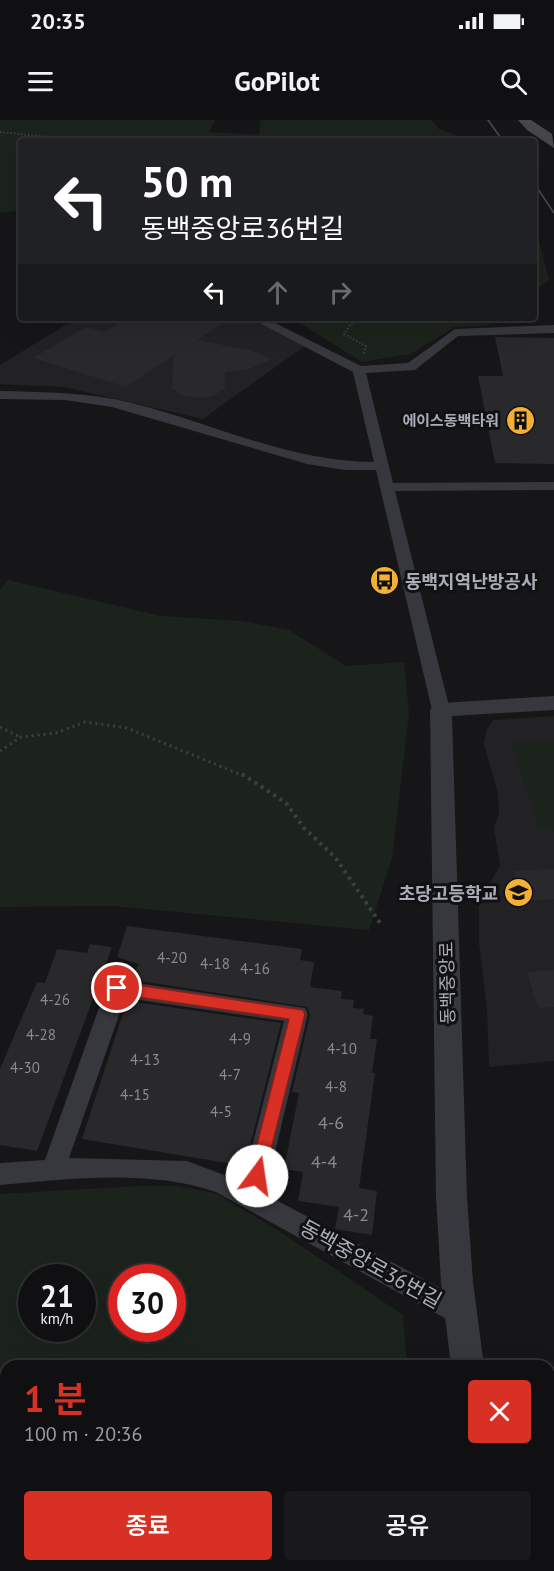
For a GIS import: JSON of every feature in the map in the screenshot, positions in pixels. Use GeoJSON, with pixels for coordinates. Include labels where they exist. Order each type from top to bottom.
{"type":"FeatureCollection","features":[{"type":"Feature","properties":{"kind":"main road"},"geometry":{"type":"LineString","coordinates":[[524,120],[529,127],[550,133]]}},
{"type":"Feature","properties":{"kind":"street"},"geometry":{"type":"LineString","coordinates":[[262,321],[359,370],[411,367],[455,333],[554,329]]}},
{"type":"Feature","properties":{"kind":"street"},"geometry":{"type":"LineString","coordinates":[[359,370],[441,711],[554,703]]}},
{"type":"Feature","properties":{"kind":"street"},"geometry":{"type":"LineString","coordinates":[[0,395],[65,396],[113,403],[307,460],[345,465],[382,466]]}},
{"type":"Feature","properties":{"kind":"street"},"geometry":{"type":"LineString","coordinates":[[387,486],[554,486]]}},
{"type":"Feature","properties":{"kind":"street","name":"동백중앙로"},"geometry":{"type":"LineString","coordinates":[[441,711],[446,840],[452,1236],[466,1360]]}},
{"type":"Feature","properties":{"kind":"street"},"geometry":{"type":"LineString","coordinates":[[53,1170],[117,988],[297,1014],[251,1199]]}},
{"type":"Feature","properties":{"kind":"street","name":"동백중앙로36번길"},"geometry":{"type":"LineString","coordinates":[[0,1174],[89,1167],[187,1172],[223,1184],[459,1312]]}},
{"type":"Feature","properties":{"kind":"path"},"geometry":{"type":"LineString","coordinates":[[0,132],[70,138]]}},
{"type":"Feature","properties":{"kind":"path"},"geometry":{"type":"LineString","coordinates":[[356,321],[344,334],[366,346],[359,370]]}},
{"type":"Feature","properties":{"kind":"path"},"geometry":{"type":"LineString","coordinates":[[0,751],[21,737],[56,733],[85,722],[127,728],[243,775],[286,803],[304,828],[335,857],[380,923]]}},
{"type":"Feature","properties":{"kind":"path"},"geometry":{"type":"LineString","coordinates":[[0,727],[21,737]]}},
{"type":"Feature","properties":{"kind":"shaded area"},"geometry":{"type":"Polygon","coordinates":[[[0,120],[215,120],[209,132],[259,135],[260,120],[431,120],[439,129],[465,138],[18,138],[18,211],[0,213],[0,120]]]}},
{"type":"Feature","properties":{"kind":"shaded area"},"geometry":{"type":"Polygon","coordinates":[[[537,238],[538,238],[549,280],[537,289],[537,238]]]}},
{"type":"Feature","properties":{"kind":"shaded area"},"geometry":{"type":"Polygon","coordinates":[[[72,321],[259,321],[305,346],[203,419],[64,387],[0,384],[0,365],[72,321]]]}},
{"type":"Feature","properties":{"kind":"shaded area"},"geometry":{"type":"Polygon","coordinates":[[[297,321],[494,321],[487,326],[455,327],[411,354],[362,362],[297,321]]]}},
{"type":"Feature","properties":{"kind":"shaded area"},"geometry":{"type":"Polygon","coordinates":[[[8,580],[161,616],[242,621],[289,630],[346,666],[404,662],[409,713],[392,858],[369,930],[112,906],[0,907],[0,590],[8,580]]]}},
{"type":"Feature","properties":{"kind":"shaded area","name":"초당고등학교"},"geometry":{"type":"Polygon","coordinates":[[[554,716],[554,1061],[489,1067],[487,1011],[479,942],[479,901],[500,866],[494,828],[499,813],[498,793],[484,744],[486,731],[493,720],[554,716]]]}},
{"type":"Feature","properties":{"kind":"shaded area"},"geometry":{"type":"Polygon","coordinates":[[[554,740],[554,832],[539,827],[510,743],[554,740]]]}},
{"type":"Feature","properties":{"kind":"shaded area"},"geometry":{"type":"Polygon","coordinates":[[[139,1186],[176,1186],[215,1193],[279,1231],[403,1315],[407,1360],[0,1360],[0,1194],[139,1186]]]}},
{"type":"Feature","properties":{"kind":"building"},"geometry":{"type":"Polygon","coordinates":[[[122,321],[166,323],[169,321],[226,321],[197,340],[248,350],[273,359],[249,369],[225,372],[225,389],[213,396],[198,398],[184,396],[172,389],[174,355],[126,387],[33,358],[86,327],[104,332],[122,321]]]}},
{"type":"Feature","properties":{"kind":"building","name":"에이스동백타워"},"geometry":{"type":"Polygon","coordinates":[[[495,337],[554,338],[554,464],[495,463],[478,376],[503,376],[495,337]]]}},
{"type":"Feature","properties":{"kind":"building"},"geometry":{"type":"Polygon","coordinates":[[[554,869],[554,899],[523,901],[514,871],[554,869]]]}},
{"type":"Feature","properties":{"kind":"building"},"geometry":{"type":"Polygon","coordinates":[[[127,926],[302,949],[300,960],[314,962],[310,987],[342,991],[341,999],[354,1000],[353,1008],[364,1009],[363,1014],[373,1016],[370,1039],[377,1039],[372,1073],[375,1073],[359,1188],[377,1191],[372,1235],[335,1229],[339,1207],[298,1201],[303,1172],[284,1169],[299,1093],[292,1092],[310,1015],[307,1007],[133,980],[138,964],[117,957],[127,926]]]}},
{"type":"Feature","properties":{"kind":"building"},"geometry":{"type":"Polygon","coordinates":[[[90,944],[112,947],[37,1151],[0,1145],[0,1069],[37,982],[45,983],[57,949],[87,953],[90,944]]]}},
{"type":"Feature","properties":{"kind":"building"},"geometry":{"type":"Polygon","coordinates":[[[554,970],[554,1007],[538,1008],[527,972],[554,970]]]}},
{"type":"Feature","properties":{"kind":"building"},"geometry":{"type":"Polygon","coordinates":[[[127,1001],[281,1023],[245,1166],[82,1139],[127,1001]]]}},
{"type":"Feature","properties":{"kind":"tram line"},"geometry":{"type":"LineString","coordinates":[[488,120],[501,138]]}},
{"type":"Feature","properties":{"kind":"tram line"},"geometry":{"type":"LineString","coordinates":[[537,188],[554,213]]}},
{"type":"Feature","properties":{"kind":"place","name":"에이스동백타워"},"geometry":{"type":"Point","coordinates":[520,420]}},
{"type":"Feature","properties":{"kind":"place","name":"동백지역난방공사"},"geometry":{"type":"Point","coordinates":[384,581]}},
{"type":"Feature","properties":{"kind":"place","name":"초당고등학교"},"geometry":{"type":"Point","coordinates":[519,893]}},
{"type":"Feature","properties":{"kind":"route"},"geometry":{"type":"LineString","coordinates":[[117,988],[297,1014],[257,1176]]}}]}
